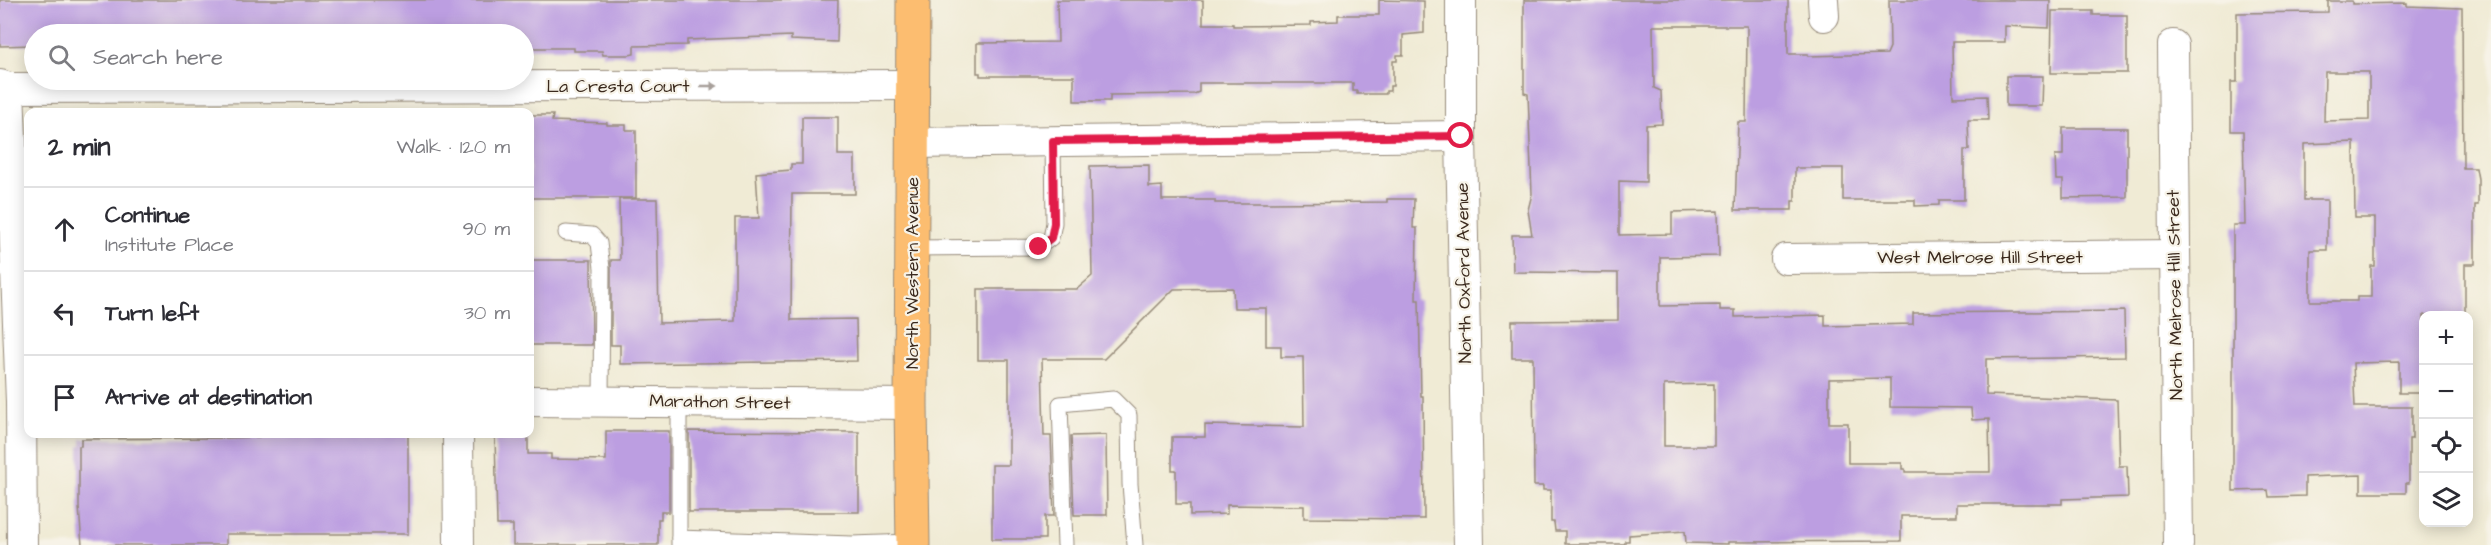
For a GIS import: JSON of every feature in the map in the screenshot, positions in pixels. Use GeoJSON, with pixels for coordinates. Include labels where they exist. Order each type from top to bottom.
{"type":"FeatureCollection","features":[{"type":"Feature","properties":{"kind":"main road","name":"North Western Avenue"},"geometry":{"type":"LineString","coordinates":[[913,0],[911,404],[913,544]]}},
{"type":"Feature","properties":{"kind":"street","name":"North Oxford Avenue"},"geometry":{"type":"LineString","coordinates":[[1461,0],[1461,136],[1469,545]]}},
{"type":"Feature","properties":{"kind":"street","name":"North Melrose Hill Street"},"geometry":{"type":"LineString","coordinates":[[2173,45],[2178,545]]}},
{"type":"Feature","properties":{"kind":"street","name":"La Cresta Court"},"geometry":{"type":"LineString","coordinates":[[534,85],[912,85]]}},
{"type":"Feature","properties":{"kind":"street","name":"La Cresta Court"},"geometry":{"type":"LineString","coordinates":[[5,86],[24,86]]}},
{"type":"Feature","properties":{"kind":"street"},"geometry":{"type":"LineString","coordinates":[[5,86],[22,545]]}},
{"type":"Feature","properties":{"kind":"street"},"geometry":{"type":"LineString","coordinates":[[912,143],[1461,136]]}},
{"type":"Feature","properties":{"kind":"street","name":"West Melrose Hill Street"},"geometry":{"type":"LineString","coordinates":[[1786,259],[2175,255]]}},
{"type":"Feature","properties":{"kind":"street","name":"Marathon Street"},"geometry":{"type":"LineString","coordinates":[[534,401],[911,404]]}},
{"type":"Feature","properties":{"kind":"street"},"geometry":{"type":"LineString","coordinates":[[458,438],[459,545]]}},
{"type":"Feature","properties":{"kind":"lane"},"geometry":{"type":"LineString","coordinates":[[912,248],[1039,247],[1051,238],[1054,223],[1053,141]]}},
{"type":"Feature","properties":{"kind":"lane"},"geometry":{"type":"LineString","coordinates":[[566,232],[592,234],[599,243],[602,268],[601,401]]}},
{"type":"Feature","properties":{"kind":"lane"},"geometry":{"type":"LineString","coordinates":[[1065,545],[1060,404],[1113,399],[1128,415],[1130,483],[1136,545]]}},
{"type":"Feature","properties":{"kind":"lane"},"geometry":{"type":"LineString","coordinates":[[679,401],[679,542],[913,544]]}},
{"type":"Feature","properties":{"kind":"building"},"geometry":{"type":"Polygon","coordinates":[[[0,0],[838,0],[837,42],[791,40],[791,36],[687,40],[687,45],[634,46],[634,54],[629,55],[603,55],[602,51],[574,51],[574,48],[534,48],[534,24],[24,24],[24,45],[0,46],[0,0]]]}},
{"type":"Feature","properties":{"kind":"building"},"geometry":{"type":"Polygon","coordinates":[[[1057,0],[1203,0],[1203,24],[1233,24],[1233,26],[1311,25],[1311,22],[1338,21],[1338,15],[1379,15],[1379,0],[1424,1],[1424,33],[1403,35],[1403,55],[1397,55],[1397,61],[1393,61],[1393,86],[1390,86],[1390,91],[1386,91],[1386,94],[1357,94],[1357,91],[1353,91],[1353,83],[1199,83],[1199,92],[1194,94],[1110,95],[1110,101],[1074,101],[1074,76],[980,76],[980,73],[977,73],[977,43],[1058,42],[1057,0]]]}},
{"type":"Feature","properties":{"kind":"building"},"geometry":{"type":"Polygon","coordinates":[[[1524,0],[1788,0],[1788,54],[1808,54],[1808,56],[1887,54],[1890,47],[1889,0],[2050,0],[2049,28],[2005,26],[2005,42],[1952,42],[1953,97],[1987,96],[1988,120],[1968,120],[1969,150],[1964,150],[1964,200],[1939,200],[1939,205],[1915,206],[1915,200],[1843,200],[1843,168],[1795,168],[1795,201],[1792,201],[1792,210],[1735,210],[1738,122],[1746,122],[1747,26],[1653,26],[1654,88],[1661,91],[1662,124],[1646,125],[1646,182],[1619,181],[1619,235],[1672,234],[1672,212],[1718,211],[1719,256],[1660,257],[1660,306],[1720,305],[1720,310],[1735,310],[1735,317],[1825,315],[1825,326],[1913,324],[1913,313],[2124,311],[2125,357],[1986,359],[1986,395],[2117,400],[2119,466],[2127,466],[2128,497],[2062,499],[2062,504],[1957,504],[1957,516],[1901,516],[1901,541],[1686,543],[1685,531],[1629,535],[1629,541],[1625,541],[1625,544],[1565,544],[1565,531],[1555,531],[1554,522],[1551,522],[1551,490],[1543,490],[1543,486],[1534,486],[1533,358],[1512,358],[1512,321],[1618,320],[1618,273],[1513,272],[1512,235],[1532,235],[1528,210],[1532,194],[1528,94],[1524,93],[1524,0]],[[1890,378],[1829,379],[1829,423],[1848,423],[1848,463],[1902,463],[1902,469],[1905,469],[1905,472],[1990,472],[1989,419],[1972,420],[1971,408],[1890,407],[1890,378]],[[1714,384],[1664,385],[1664,446],[1714,446],[1714,384]]]}},
{"type":"Feature","properties":{"kind":"building"},"geometry":{"type":"Polygon","coordinates":[[[2328,1],[2352,1],[2352,4],[2407,3],[2407,6],[2462,8],[2463,168],[2476,168],[2478,179],[2478,205],[2475,205],[2475,264],[2465,264],[2465,311],[2419,311],[2419,393],[2399,393],[2399,362],[2353,363],[2355,407],[2412,407],[2409,483],[2406,483],[2406,493],[2361,493],[2361,475],[2305,477],[2305,496],[2269,497],[2268,490],[2233,491],[2233,225],[2245,225],[2243,131],[2231,131],[2231,82],[2237,82],[2237,13],[2328,12],[2328,1]],[[2325,72],[2324,121],[2369,120],[2369,72],[2325,72]],[[2354,142],[2304,144],[2304,200],[2327,200],[2327,250],[2310,250],[2310,301],[2357,301],[2357,297],[2371,297],[2371,266],[2375,266],[2375,218],[2355,218],[2354,142]]]}},
{"type":"Feature","properties":{"kind":"building"},"geometry":{"type":"Polygon","coordinates":[[[2052,11],[2093,11],[2093,15],[2127,15],[2127,73],[2051,73],[2052,11]]]}},
{"type":"Feature","properties":{"kind":"building"},"geometry":{"type":"Polygon","coordinates":[[[2006,76],[2043,76],[2042,106],[2006,106],[2006,76]]]}},
{"type":"Feature","properties":{"kind":"building"},"geometry":{"type":"Polygon","coordinates":[[[534,115],[553,115],[552,121],[626,125],[626,130],[636,130],[636,198],[534,198],[534,115]]]}},
{"type":"Feature","properties":{"kind":"building"},"geometry":{"type":"Polygon","coordinates":[[[802,117],[838,117],[838,155],[855,155],[855,194],[792,194],[791,320],[856,319],[857,361],[620,364],[620,345],[611,345],[611,260],[620,260],[619,199],[657,199],[659,323],[735,321],[735,218],[759,218],[756,173],[791,170],[791,164],[802,164],[802,117]]]}},
{"type":"Feature","properties":{"kind":"building"},"geometry":{"type":"Polygon","coordinates":[[[2063,128],[2127,128],[2127,197],[2063,198],[2063,180],[2056,180],[2055,155],[2063,155],[2063,128]]]}},
{"type":"Feature","properties":{"kind":"building"},"geometry":{"type":"Polygon","coordinates":[[[1149,165],[1149,187],[1162,186],[1162,200],[1267,203],[1387,202],[1387,199],[1414,199],[1413,228],[1417,228],[1416,300],[1419,300],[1421,396],[1423,396],[1424,519],[1304,518],[1304,506],[1227,505],[1227,514],[1190,515],[1190,504],[1176,504],[1176,470],[1172,470],[1172,437],[1205,437],[1205,425],[1304,427],[1303,357],[1281,357],[1281,346],[1266,346],[1266,308],[1234,308],[1233,288],[1174,289],[1104,359],[1042,359],[1044,436],[1051,436],[1054,516],[1045,516],[1045,539],[992,539],[992,465],[1009,465],[1009,360],[978,360],[978,289],[1077,289],[1092,276],[1090,166],[1149,165]]]}},
{"type":"Feature","properties":{"kind":"building"},"geometry":{"type":"Polygon","coordinates":[[[534,260],[591,260],[592,345],[534,345],[534,260]]]}},
{"type":"Feature","properties":{"kind":"building"},"geometry":{"type":"Polygon","coordinates":[[[606,431],[669,431],[669,512],[661,512],[661,519],[658,519],[658,545],[513,545],[513,525],[497,525],[495,438],[528,438],[528,454],[551,454],[551,459],[606,460],[606,431]]]}},
{"type":"Feature","properties":{"kind":"building"},"geometry":{"type":"Polygon","coordinates":[[[689,431],[859,432],[859,512],[689,512],[689,431]]]}},
{"type":"Feature","properties":{"kind":"building"},"geometry":{"type":"Polygon","coordinates":[[[1106,435],[1107,515],[1074,515],[1071,436],[1106,435]]]}},
{"type":"Feature","properties":{"kind":"building"},"geometry":{"type":"Polygon","coordinates":[[[408,438],[408,534],[226,534],[226,545],[82,545],[79,507],[81,439],[408,438]]]}},
{"type":"Feature","properties":{"kind":"route"},"geometry":{"type":"LineString","coordinates":[[1039,247],[1051,238],[1054,223],[1053,141],[1461,136]]}}]}
